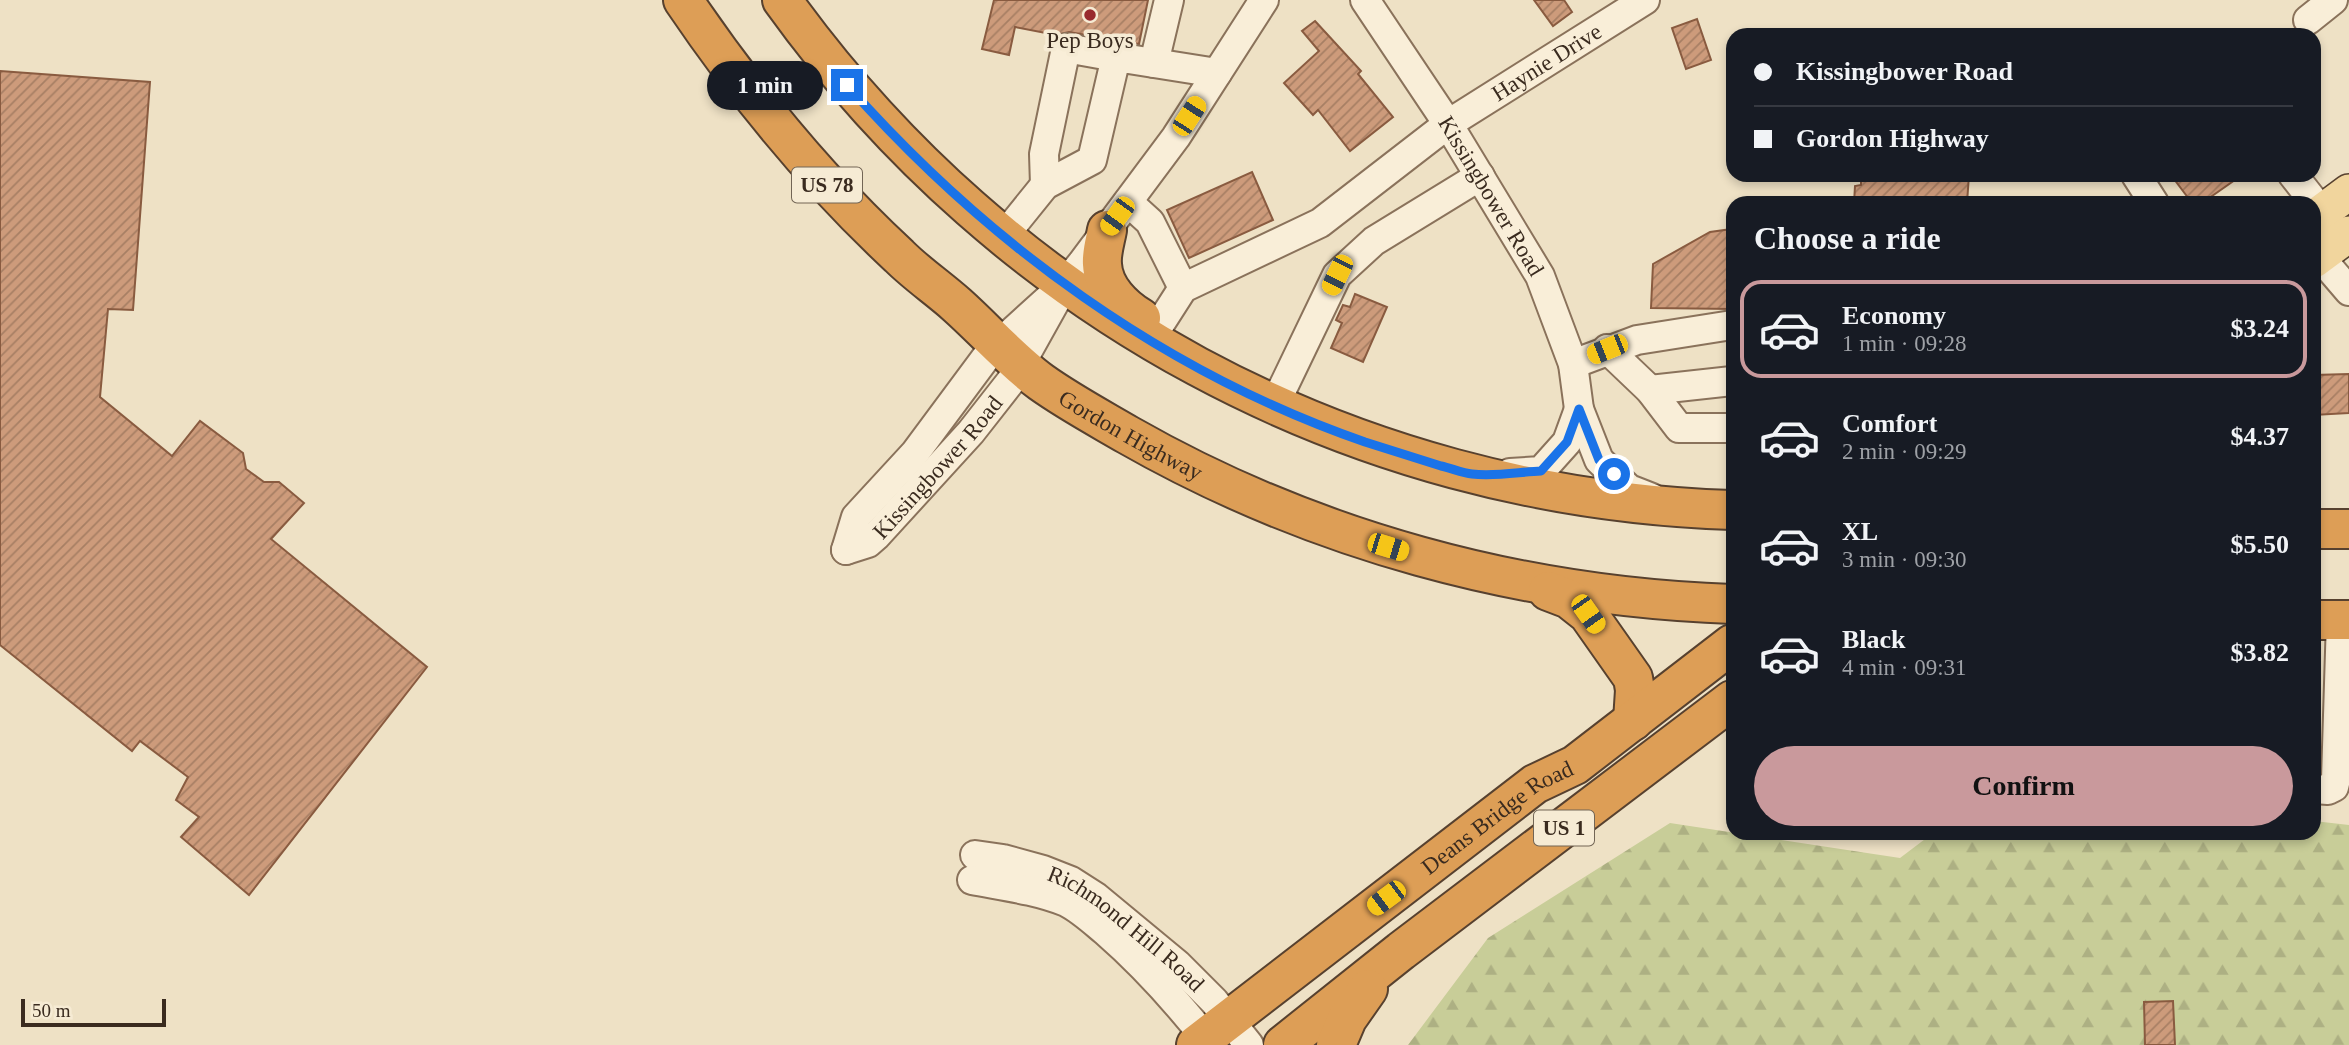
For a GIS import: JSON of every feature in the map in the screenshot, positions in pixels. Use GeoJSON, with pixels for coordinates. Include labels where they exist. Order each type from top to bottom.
{"type":"FeatureCollection","features":[{"type":"Feature","properties":{"kind":"highway","name":"Gordon Highway"},"geometry":{"type":"LineString","coordinates":[[683,0],[742,85],[779,131],[824,181],[901,258],[1040,381],[1112,425],[1164,455],[1250,495],[1320,524],[1423,558],[1523,581],[1626,597],[1726,604]]}},
{"type":"Feature","properties":{"kind":"highway"},"geometry":{"type":"LineString","coordinates":[[782,0],[832,67],[878,120],[928,170],[1003,237],[1065,284],[1150,341],[1211,375],[1274,406],[1339,432],[1406,456],[1473,474],[1576,496],[1681,508],[1726,510]]}},
{"type":"Feature","properties":{"kind":"highway"},"geometry":{"type":"LineString","coordinates":[[1117,216],[1102,263],[1110,288],[1128,310],[1192,348],[1274,406]]}},
{"type":"Feature","properties":{"kind":"highway"},"geometry":{"type":"LineString","coordinates":[[2321,528],[2349,529]]}},
{"type":"Feature","properties":{"kind":"highway"},"geometry":{"type":"LineString","coordinates":[[1523,581],[1569,599],[1588,614],[1633,678],[1633,721]]}},
{"type":"Feature","properties":{"kind":"highway","name":"Deans Bridge Road"},"geometry":{"type":"LineString","coordinates":[[1218,1038],[1368,911],[1535,784],[1576,765],[1726,649]]}},
{"type":"Feature","properties":{"kind":"highway","name":"Deans Bridge Road"},"geometry":{"type":"LineString","coordinates":[[1283,1045],[1395,956],[1726,705]]}},
{"type":"Feature","properties":{"kind":"highway","name":"US 1"},"geometry":{"type":"LineString","coordinates":[[1674,744],[1726,716]]}},
{"type":"Feature","properties":{"kind":"highway"},"geometry":{"type":"LineString","coordinates":[[1336,1045],[1347,1019],[1395,956]]}},
{"type":"Feature","properties":{"kind":"main road"},"geometry":{"type":"LineString","coordinates":[[2321,254],[2349,233]]}},
{"type":"Feature","properties":{"kind":"street"},"geometry":{"type":"LineString","coordinates":[[1154,63],[1169,0]]}},
{"type":"Feature","properties":{"kind":"street","name":"Kissingbower Road"},"geometry":{"type":"LineString","coordinates":[[925,462],[876,536],[868,543],[846,550],[856,517],[925,462],[971,432],[1012,381],[1010,354],[1176,137],[1264,0]]}},
{"type":"Feature","properties":{"kind":"street","name":"Kissingbower Road"},"geometry":{"type":"LineString","coordinates":[[1365,0],[1448,124],[1540,276],[1573,364],[1579,409],[1599,460],[1629,489],[1681,508]]}},
{"type":"Feature","properties":{"kind":"street","name":"Haynie Drive"},"geometry":{"type":"LineString","coordinates":[[1183,288],[1320,223],[1448,124],[1646,0]]}},
{"type":"Feature","properties":{"kind":"street"},"geometry":{"type":"LineString","coordinates":[[2308,20],[2333,0]]}},
{"type":"Feature","properties":{"kind":"street"},"geometry":{"type":"LineString","coordinates":[[1045,185],[1044,154],[1066,48],[1217,73]]}},
{"type":"Feature","properties":{"kind":"street"},"geometry":{"type":"LineString","coordinates":[[1003,237],[1045,185],[1092,160],[1116,57]]}},
{"type":"Feature","properties":{"kind":"street"},"geometry":{"type":"LineString","coordinates":[[1274,406],[1337,275],[1374,241],[1480,176]]}},
{"type":"Feature","properties":{"kind":"street"},"geometry":{"type":"LineString","coordinates":[[2301,182],[2316,196]]}},
{"type":"Feature","properties":{"kind":"street"},"geometry":{"type":"LineString","coordinates":[[1117,216],[1150,222],[1183,288],[1158,327]]}},
{"type":"Feature","properties":{"kind":"street"},"geometry":{"type":"LineString","coordinates":[[2321,263],[2349,291]]}},
{"type":"Feature","properties":{"kind":"street"},"geometry":{"type":"LineString","coordinates":[[1573,364],[1607,349],[1637,340],[1726,326]]}},
{"type":"Feature","properties":{"kind":"street"},"geometry":{"type":"LineString","coordinates":[[1607,349],[1650,390],[1679,428],[1726,428]]}},
{"type":"Feature","properties":{"kind":"street"},"geometry":{"type":"LineString","coordinates":[[1650,390],[1726,382]]}},
{"type":"Feature","properties":{"kind":"street","name":"Kissingbower Road"},"geometry":{"type":"LineString","coordinates":[[1473,474],[1541,471],[1567,442],[1579,409]]}},
{"type":"Feature","properties":{"kind":"street"},"geometry":{"type":"LineString","coordinates":[[2321,790],[2334,787],[2336,779],[2334,620]]}},
{"type":"Feature","properties":{"kind":"street","name":"Richmond Hill Road"},"geometry":{"type":"LineString","coordinates":[[973,868],[1068,903],[1093,920],[1182,1008],[1218,1038]]}},
{"type":"Feature","properties":{"kind":"green space"},"geometry":{"type":"Polygon","coordinates":[[[2321,822],[2349,825],[2349,1045],[1408,1045],[1488,938],[1670,823],[1726,832],[1726,840],[1782,840],[1900,858],[1924,840],[2321,840],[2321,822]]]}},
{"type":"Feature","properties":{"kind":"building","name":"Pep Boys"},"geometry":{"type":"Polygon","coordinates":[[[994,0],[1148,0],[1139,44],[1069,32],[1056,35],[1015,27],[1009,55],[982,49],[994,0]]]}},
{"type":"Feature","properties":{"kind":"building"},"geometry":{"type":"Polygon","coordinates":[[[1534,0],[1564,0],[1572,12],[1553,26],[1534,0]]]}},
{"type":"Feature","properties":{"kind":"building"},"geometry":{"type":"Polygon","coordinates":[[[1697,19],[1711,60],[1686,69],[1672,28],[1697,19]]]}},
{"type":"Feature","properties":{"kind":"building"},"geometry":{"type":"Polygon","coordinates":[[[1315,21],[1361,71],[1358,74],[1393,117],[1350,151],[1318,110],[1313,115],[1284,83],[1319,51],[1302,31],[1315,21]]]}},
{"type":"Feature","properties":{"kind":"building"},"geometry":{"type":"Polygon","coordinates":[[[0,71],[150,82],[133,310],[108,309],[100,397],[172,456],[200,421],[243,453],[246,469],[264,482],[279,482],[304,503],[271,539],[427,667],[249,895],[181,837],[199,817],[176,800],[188,777],[140,741],[132,751],[0,645],[0,71]]]}},
{"type":"Feature","properties":{"kind":"building"},"geometry":{"type":"Polygon","coordinates":[[[1252,172],[1273,220],[1189,258],[1167,210],[1252,172]]]}},
{"type":"Feature","properties":{"kind":"building"},"geometry":{"type":"Polygon","coordinates":[[[1861,182],[1968,182],[1968,196],[1854,196],[1855,186],[1861,185],[1861,182]]]}},
{"type":"Feature","properties":{"kind":"building"},"geometry":{"type":"Polygon","coordinates":[[[2176,182],[2232,182],[2212,196],[2187,196],[2176,182]]]}},
{"type":"Feature","properties":{"kind":"building"},"geometry":{"type":"Polygon","coordinates":[[[1726,230],[1726,309],[1651,308],[1653,264],[1710,232],[1726,230]]]}},
{"type":"Feature","properties":{"kind":"building"},"geometry":{"type":"Polygon","coordinates":[[[1355,294],[1387,307],[1363,362],[1331,348],[1342,323],[1336,320],[1343,305],[1350,307],[1355,294]]]}},
{"type":"Feature","properties":{"kind":"building"},"geometry":{"type":"Polygon","coordinates":[[[2349,374],[2349,413],[2321,415],[2321,375],[2349,374]]]}},
{"type":"Feature","properties":{"kind":"building"},"geometry":{"type":"Polygon","coordinates":[[[2173,1001],[2175,1045],[2145,1045],[2144,1002],[2173,1001]]]}},
{"type":"Feature","properties":{"kind":"place","name":"Pep Boys"},"geometry":{"type":"Point","coordinates":[1090,15]}},
{"type":"Feature","properties":{"kind":"route"},"geometry":{"type":"LineString","coordinates":[[847,85],[878,120],[979,218],[1033,261],[1120,322],[1211,375],[1274,406],[1339,432],[1406,456],[1473,474],[1541,471],[1567,442],[1579,409],[1599,460],[1614,474]]}}]}
